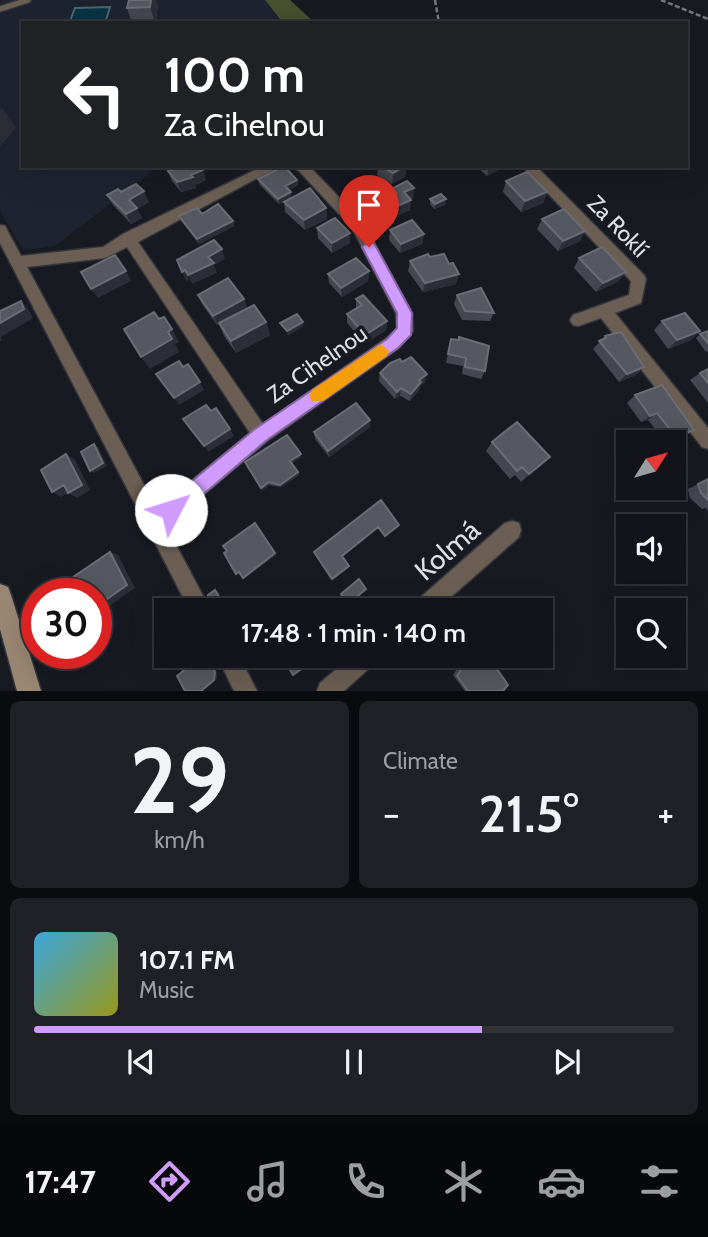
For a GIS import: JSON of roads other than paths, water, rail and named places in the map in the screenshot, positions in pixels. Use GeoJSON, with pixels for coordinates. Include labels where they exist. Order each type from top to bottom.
{"type":"FeatureCollection","features":[{"type":"Feature","properties":{"kind":"main road"},"geometry":{"type":"LineString","coordinates":[[0,595],[29,691]]}},
{"type":"Feature","properties":{"kind":"street"},"geometry":{"type":"LineString","coordinates":[[19,262],[105,252],[268,168]]}},
{"type":"Feature","properties":{"kind":"street","name":"Za Cihelnou"},"geometry":{"type":"LineString","coordinates":[[153,525],[261,435],[393,344],[405,331],[404,313],[357,225],[303,168]]}},
{"type":"Feature","properties":{"kind":"street","name":"Za Roklí"},"geometry":{"type":"LineString","coordinates":[[530,168],[639,279],[636,299],[578,320]]}},
{"type":"Feature","properties":{"kind":"street"},"geometry":{"type":"LineString","coordinates":[[0,230],[194,598]]}},
{"type":"Feature","properties":{"kind":"street","name":"Za Cihelnou"},"geometry":{"type":"LineString","coordinates":[[128,238],[261,435]]}},
{"type":"Feature","properties":{"kind":"street"},"geometry":{"type":"LineString","coordinates":[[604,311],[708,441]]}},
{"type":"Feature","properties":{"kind":"street","name":"Kolmá"},"geometry":{"type":"LineString","coordinates":[[435,598],[512,530]]}},
{"type":"Feature","properties":{"kind":"street"},"geometry":{"type":"LineString","coordinates":[[234,668],[246,691]]}},
{"type":"Feature","properties":{"kind":"street"},"geometry":{"type":"LineString","coordinates":[[328,691],[354,668]]}},
{"type":"Feature","properties":{"kind":"lane"},"geometry":{"type":"LineString","coordinates":[[0,9],[28,0]]}},
{"type":"Feature","properties":{"kind":"water"},"geometry":{"type":"Polygon","coordinates":[[[110,7],[106,20],[70,21],[75,8],[110,7]]]}}]}
